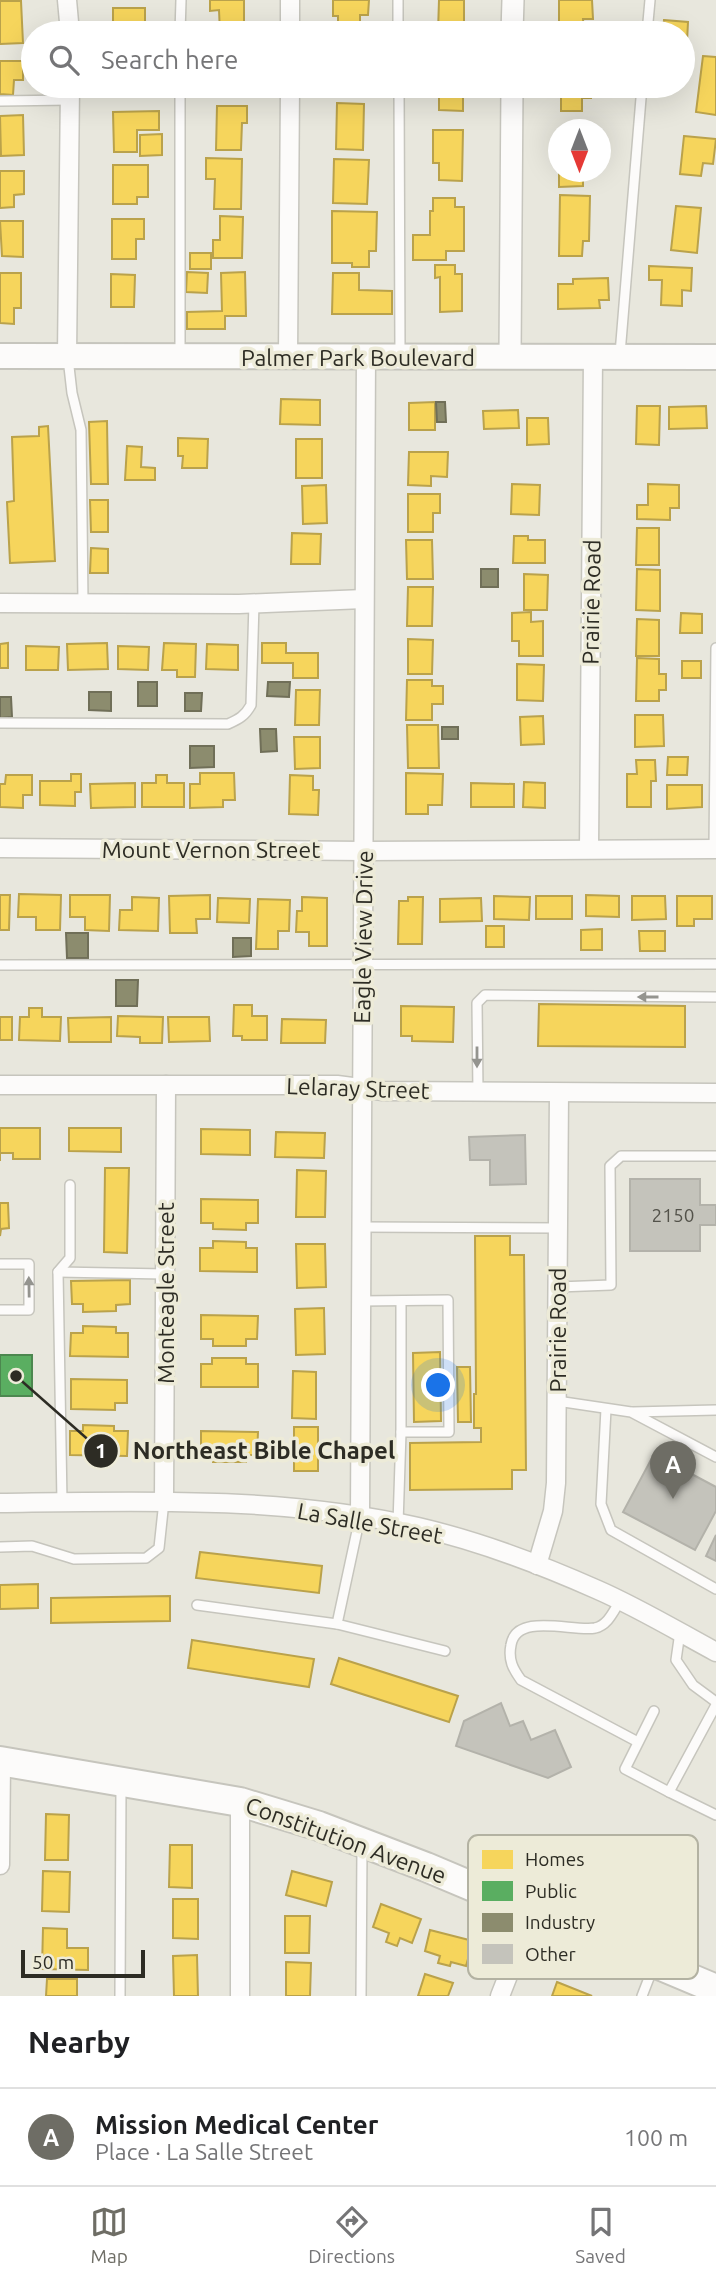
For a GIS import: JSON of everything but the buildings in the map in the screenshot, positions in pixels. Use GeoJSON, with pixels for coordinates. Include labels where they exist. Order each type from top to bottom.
{"type":"FeatureCollection","features":[{"type":"Feature","properties":{"kind":"main road","name":"Palmer Park Boulevard"},"geometry":{"type":"LineString","coordinates":[[0,356],[716,357]]}},
{"type":"Feature","properties":{"kind":"main road","name":"Constitution Avenue"},"geometry":{"type":"LineString","coordinates":[[1,1762],[240,1802],[319,1826],[468,1885]]}},
{"type":"Feature","properties":{"kind":"main road","name":"Constitution Avenue"},"geometry":{"type":"LineString","coordinates":[[693,1979],[716,1989]]}},
{"type":"Feature","properties":{"kind":"street"},"geometry":{"type":"LineString","coordinates":[[67,0],[69,21]]}},
{"type":"Feature","properties":{"kind":"street"},"geometry":{"type":"LineString","coordinates":[[290,0],[290,21]]}},
{"type":"Feature","properties":{"kind":"street"},"geometry":{"type":"LineString","coordinates":[[512,21],[513,0]]}},
{"type":"Feature","properties":{"kind":"street"},"geometry":{"type":"LineString","coordinates":[[67,356],[70,98]]}},
{"type":"Feature","properties":{"kind":"street"},"geometry":{"type":"LineString","coordinates":[[288,357],[290,98]]}},
{"type":"Feature","properties":{"kind":"street"},"geometry":{"type":"LineString","coordinates":[[510,356],[512,98]]}},
{"type":"Feature","properties":{"kind":"street","name":"Eagle View Drive"},"geometry":{"type":"LineString","coordinates":[[360,1517],[366,356]]}},
{"type":"Feature","properties":{"kind":"street","name":"Prairie Road"},"geometry":{"type":"LineString","coordinates":[[589,849],[593,356]]}},
{"type":"Feature","properties":{"kind":"street"},"geometry":{"type":"LineString","coordinates":[[0,603],[254,603],[364,599]]}},
{"type":"Feature","properties":{"kind":"street","name":"Mount Vernon Street"},"geometry":{"type":"LineString","coordinates":[[0,848],[364,851],[715,849]]}},
{"type":"Feature","properties":{"kind":"street","name":"Lelaray Street"},"geometry":{"type":"LineString","coordinates":[[0,1085],[337,1085],[383,1091],[716,1093]]}},
{"type":"Feature","properties":{"kind":"street","name":"Monteagle Street"},"geometry":{"type":"LineString","coordinates":[[164,1501],[166,1085]]}},
{"type":"Feature","properties":{"kind":"street","name":"Prairie Road"},"geometry":{"type":"LineString","coordinates":[[537,1565],[554,1511],[556,1483],[559,1093]]}},
{"type":"Feature","properties":{"kind":"street","name":"La Salle Street"},"geometry":{"type":"LineString","coordinates":[[0,1503],[164,1501],[262,1505],[360,1517],[419,1528],[508,1554],[601,1591],[716,1651]]}},
{"type":"Feature","properties":{"kind":"street"},"geometry":{"type":"LineString","coordinates":[[0,1865],[1,1762]]}},
{"type":"Feature","properties":{"kind":"street"},"geometry":{"type":"LineString","coordinates":[[240,1802],[240,1996]]}},
{"type":"Feature","properties":{"kind":"street"},"geometry":{"type":"LineString","coordinates":[[500,1996],[507,1979]]}},
{"type":"Feature","properties":{"kind":"lane"},"geometry":{"type":"LineString","coordinates":[[180,21],[181,0]]}},
{"type":"Feature","properties":{"kind":"lane"},"geometry":{"type":"LineString","coordinates":[[398,0],[398,21]]}},
{"type":"Feature","properties":{"kind":"lane"},"geometry":{"type":"LineString","coordinates":[[648,21],[650,0]]}},
{"type":"Feature","properties":{"kind":"lane"},"geometry":{"type":"LineString","coordinates":[[0,101],[26,98]]}},
{"type":"Feature","properties":{"kind":"lane"},"geometry":{"type":"LineString","coordinates":[[180,98],[180,357]]}},
{"type":"Feature","properties":{"kind":"lane"},"geometry":{"type":"LineString","coordinates":[[399,98],[400,356]]}},
{"type":"Feature","properties":{"kind":"lane"},"geometry":{"type":"LineString","coordinates":[[620,356],[641,98]]}},
{"type":"Feature","properties":{"kind":"lane"},"geometry":{"type":"LineString","coordinates":[[67,356],[72,393],[82,429],[83,603]]}},
{"type":"Feature","properties":{"kind":"lane"},"geometry":{"type":"LineString","coordinates":[[0,723],[228,724],[237,720],[246,715],[251,705],[254,603]]}},
{"type":"Feature","properties":{"kind":"lane"},"geometry":{"type":"LineString","coordinates":[[715,849],[716,648]]}},
{"type":"Feature","properties":{"kind":"lane"},"geometry":{"type":"LineString","coordinates":[[0,965],[716,964]]}},
{"type":"Feature","properties":{"kind":"lane"},"geometry":{"type":"LineString","coordinates":[[478,1092],[477,1003],[485,995],[716,997]]}},
{"type":"Feature","properties":{"kind":"lane"},"geometry":{"type":"LineString","coordinates":[[558,1287],[611,1285],[610,1167],[621,1156],[716,1156]]}},
{"type":"Feature","properties":{"kind":"lane"},"geometry":{"type":"LineString","coordinates":[[62,1502],[58,1272],[71,1258],[71,1185]]}},
{"type":"Feature","properties":{"kind":"lane"},"geometry":{"type":"LineString","coordinates":[[361,1227],[558,1228]]}},
{"type":"Feature","properties":{"kind":"lane"},"geometry":{"type":"LineString","coordinates":[[0,1264],[29,1264],[29,1310],[0,1310]]}},
{"type":"Feature","properties":{"kind":"lane"},"geometry":{"type":"LineString","coordinates":[[58,1272],[165,1274]]}},
{"type":"Feature","properties":{"kind":"lane"},"geometry":{"type":"LineString","coordinates":[[361,1301],[448,1300],[449,1432],[401,1432]]}},
{"type":"Feature","properties":{"kind":"lane"},"geometry":{"type":"LineString","coordinates":[[398,1524],[401,1301]]}},
{"type":"Feature","properties":{"kind":"lane"},"geometry":{"type":"LineString","coordinates":[[557,1401],[631,1412],[716,1410]]}},
{"type":"Feature","properties":{"kind":"lane"},"geometry":{"type":"LineString","coordinates":[[606,1409],[601,1504],[611,1530],[716,1588]]}},
{"type":"Feature","properties":{"kind":"lane"},"geometry":{"type":"LineString","coordinates":[[631,1412],[716,1457]]}},
{"type":"Feature","properties":{"kind":"lane"},"geometry":{"type":"LineString","coordinates":[[0,1548],[32,1546],[74,1559],[146,1558],[159,1548],[164,1501]]}},
{"type":"Feature","properties":{"kind":"lane"},"geometry":{"type":"LineString","coordinates":[[337,1624],[360,1517]]}},
{"type":"Feature","properties":{"kind":"lane"},"geometry":{"type":"LineString","coordinates":[[620,1601],[606,1623],[594,1628],[534,1626],[521,1629],[511,1641],[510,1656],[512,1667],[521,1680],[638,1742]]}},
{"type":"Feature","properties":{"kind":"lane"},"geometry":{"type":"LineString","coordinates":[[197,1605],[337,1624],[445,1651]]}},
{"type":"Feature","properties":{"kind":"lane"},"geometry":{"type":"LineString","coordinates":[[669,1792],[716,1703],[693,1685],[676,1660],[680,1632]]}},
{"type":"Feature","properties":{"kind":"lane"},"geometry":{"type":"LineString","coordinates":[[654,1710],[625,1769],[716,1815]]}},
{"type":"Feature","properties":{"kind":"lane"},"geometry":{"type":"LineString","coordinates":[[120,1996],[121,1781]]}},
{"type":"Feature","properties":{"kind":"lane"},"geometry":{"type":"LineString","coordinates":[[361,1996],[362,1842]]}},
{"type":"Feature","properties":{"kind":"lane"},"geometry":{"type":"LineString","coordinates":[[642,1996],[648,1979]]}},
{"type":"Feature","properties":{"kind":"place","name":"Northeast Bible Chapel"},"geometry":{"type":"Point","coordinates":[16,1376]}},
{"type":"Feature","properties":{"kind":"place","name":"Mission Medical Center"},"geometry":{"type":"Point","coordinates":[673,1499]}}]}
